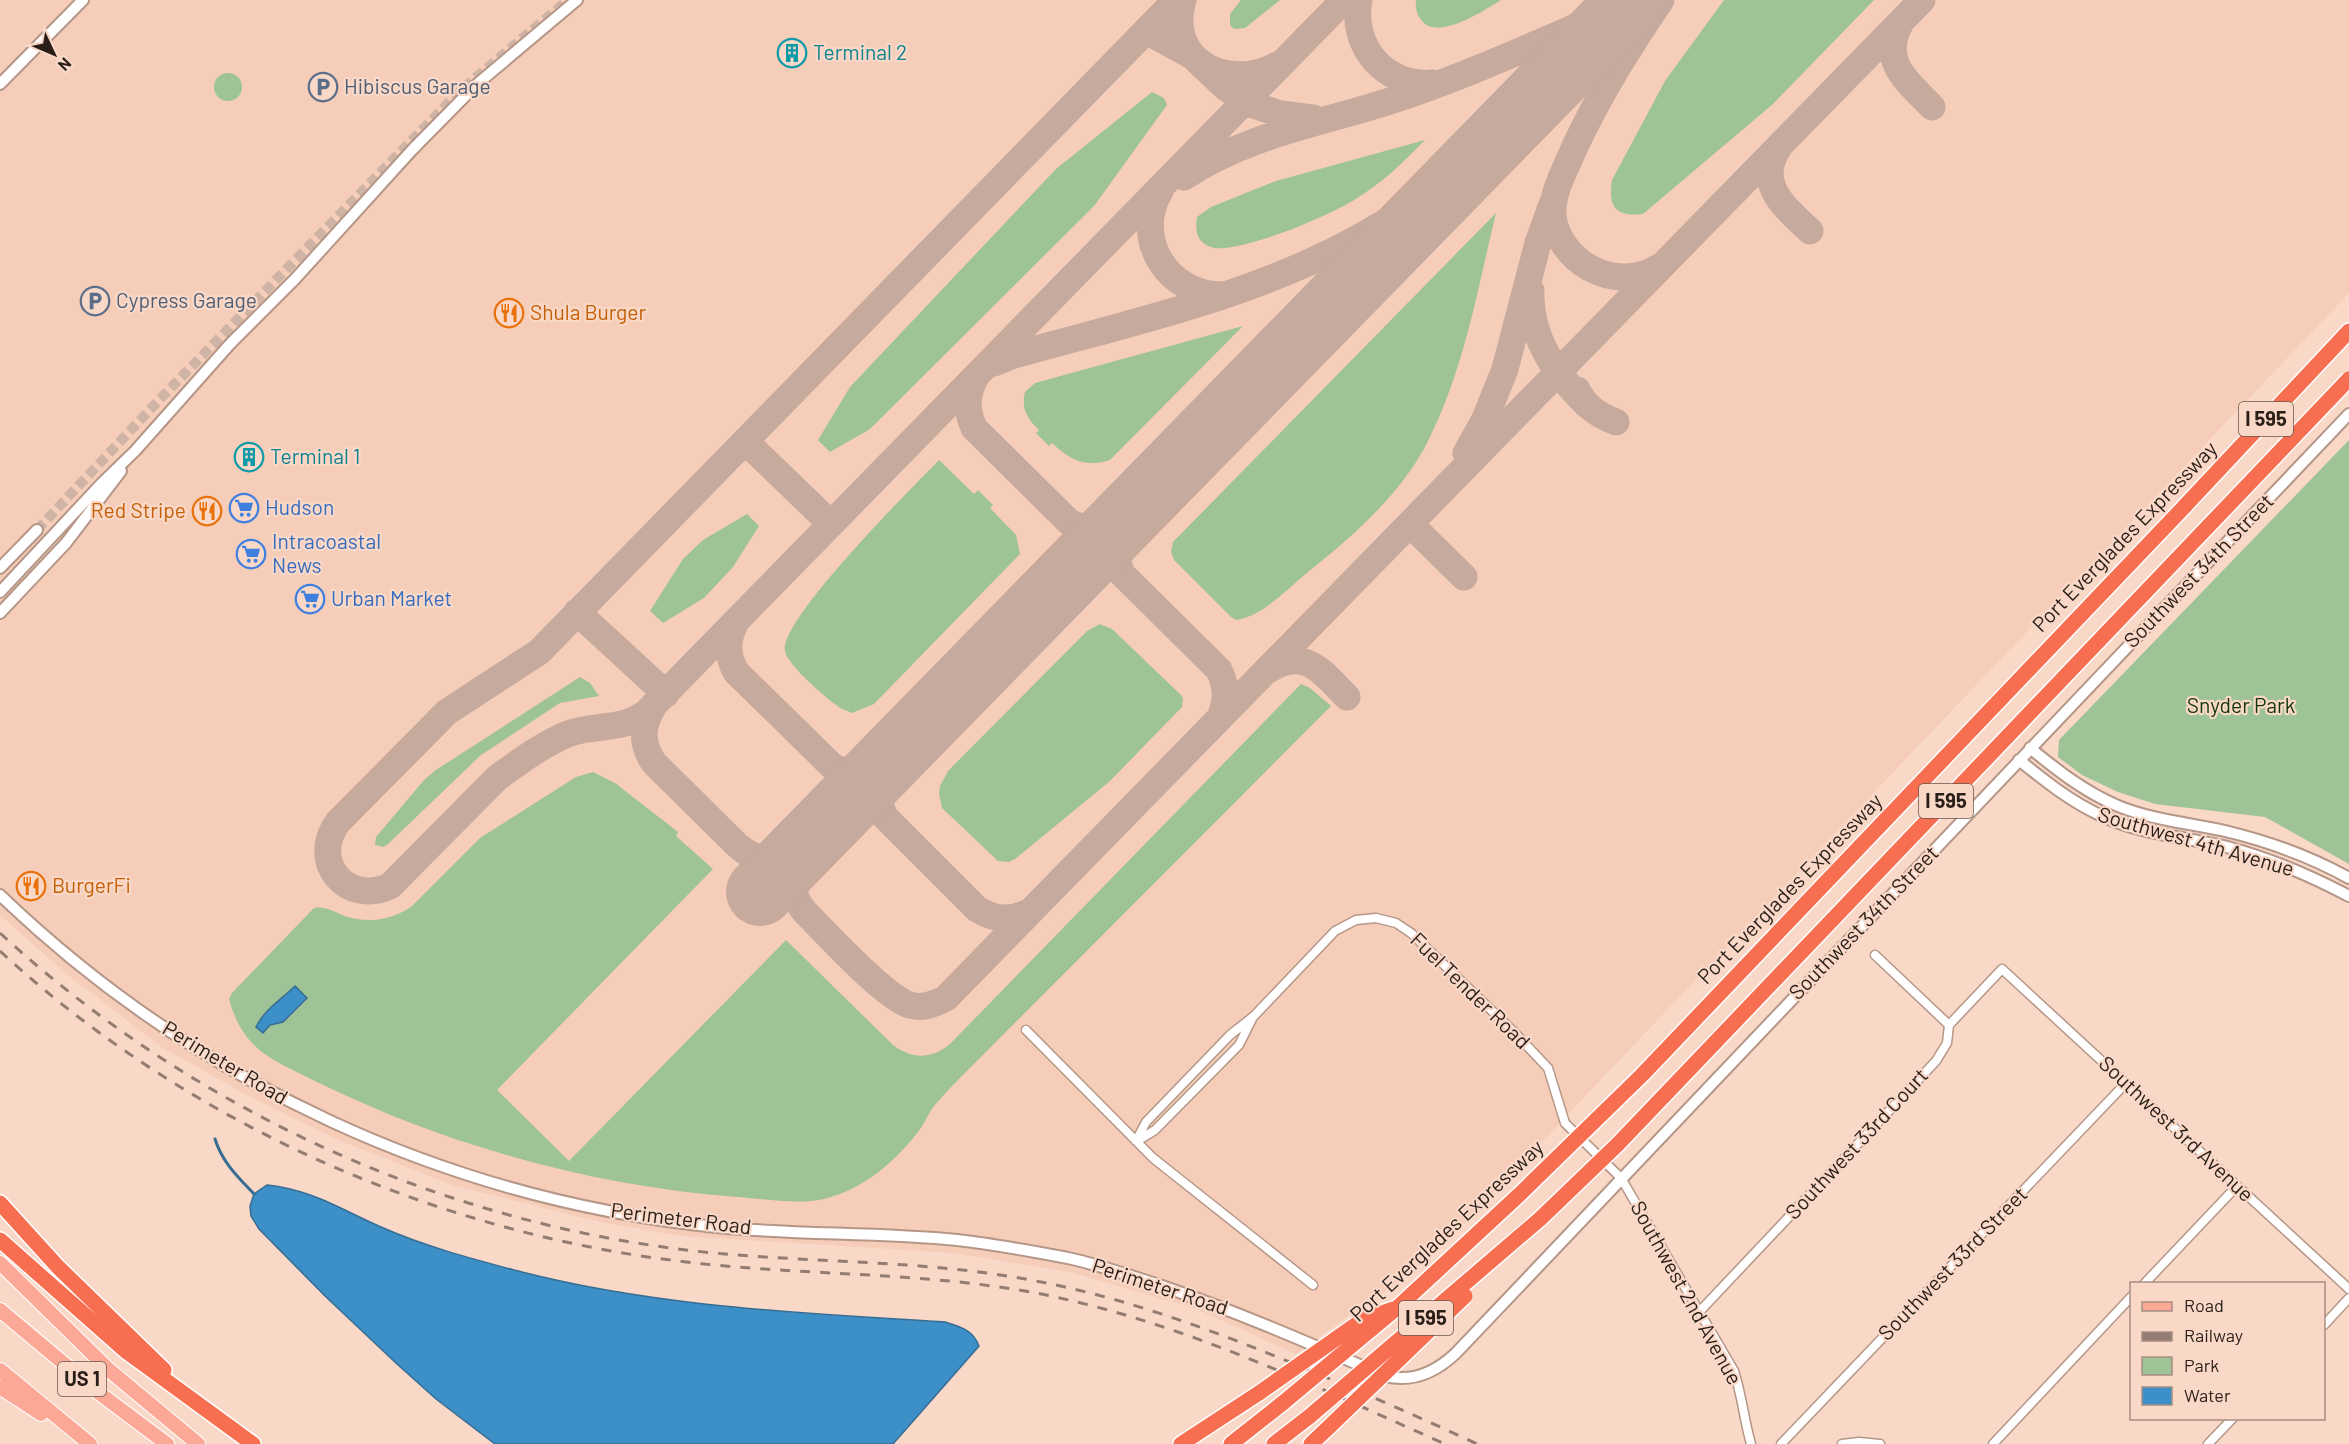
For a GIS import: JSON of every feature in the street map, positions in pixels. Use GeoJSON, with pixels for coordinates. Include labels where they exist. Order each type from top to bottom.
{"type":"FeatureCollection","features":[{"type":"Feature","properties":{"kind":"highway","name":"Port Everglades Expressway"},"geometry":{"type":"LineString","coordinates":[[1231,1444],[1398,1307],[1555,1161],[1642,1075],[2349,331]]}},
{"type":"Feature","properties":{"kind":"highway","name":"I 595"},"geometry":{"type":"LineString","coordinates":[[1274,1444],[1310,1416],[1540,1219],[1610,1151],[2349,379]]}},
{"type":"Feature","properties":{"kind":"highway"},"geometry":{"type":"LineString","coordinates":[[0,1203],[88,1297],[215,1417]]}},
{"type":"Feature","properties":{"kind":"highway"},"geometry":{"type":"LineString","coordinates":[[1311,1444],[1443,1320],[1540,1219]]}},
{"type":"Feature","properties":{"kind":"highway"},"geometry":{"type":"LineString","coordinates":[[0,1240],[127,1352],[254,1444]]}},
{"type":"Feature","properties":{"kind":"highway"},"geometry":{"type":"LineString","coordinates":[[1181,1444],[1259,1393],[1364,1319],[1398,1307]]}},
{"type":"Feature","properties":{"kind":"main road"},"geometry":{"type":"LineString","coordinates":[[0,1263],[110,1370],[198,1444]]}},
{"type":"Feature","properties":{"kind":"main road","name":"US 1"},"geometry":{"type":"LineString","coordinates":[[0,1310],[99,1394],[167,1444]]}},
{"type":"Feature","properties":{"kind":"main road","name":"US 1"},"geometry":{"type":"LineString","coordinates":[[0,1370],[87,1442]]}},
{"type":"Feature","properties":{"kind":"main road"},"geometry":{"type":"LineString","coordinates":[[0,1387],[87,1442]]}},
{"type":"Feature","properties":{"kind":"street"},"geometry":{"type":"LineString","coordinates":[[0,84],[83,0]]}},
{"type":"Feature","properties":{"kind":"street"},"geometry":{"type":"LineString","coordinates":[[0,592],[135,451],[230,344],[295,279],[420,142],[476,85],[577,0]]}},
{"type":"Feature","properties":{"kind":"street","name":"Southwest 34th Street"},"geometry":{"type":"LineString","coordinates":[[1424,1375],[1448,1360],[2349,414]]}},
{"type":"Feature","properties":{"kind":"street"},"geometry":{"type":"LineString","coordinates":[[0,613],[59,552],[108,490],[135,451]]}},
{"type":"Feature","properties":{"kind":"street"},"geometry":{"type":"LineString","coordinates":[[0,568],[37,530]]}},
{"type":"Feature","properties":{"kind":"street","name":"Southwest 4th Avenue"},"geometry":{"type":"LineString","coordinates":[[2030,748],[2066,777],[2119,807],[2143,815],[2226,831],[2266,843],[2300,855],[2349,878]]}},
{"type":"Feature","properties":{"kind":"street","name":"Southwest 4th Avenue"},"geometry":{"type":"LineString","coordinates":[[2019,760],[2071,800],[2104,818],[2138,829],[2260,856],[2349,896]]}},
{"type":"Feature","properties":{"kind":"street","name":"Perimeter Road"},"geometry":{"type":"LineString","coordinates":[[0,895],[42,934],[97,979],[155,1021],[233,1072],[327,1121],[437,1165],[555,1199],[670,1221],[766,1230],[954,1240],[1074,1259],[1129,1275],[1239,1313],[1385,1376],[1408,1379],[1424,1375]]}},
{"type":"Feature","properties":{"kind":"street","name":"Fuel Tender Road"},"geometry":{"type":"LineString","coordinates":[[1136,1142],[1146,1122],[1230,1035],[1254,1016],[1335,931],[1356,920],[1386,919],[1411,933],[1548,1068],[1565,1123],[1621,1179]]}},
{"type":"Feature","properties":{"kind":"street"},"geometry":{"type":"LineString","coordinates":[[1875,955],[1949,1025]]}},
{"type":"Feature","properties":{"kind":"street","name":"Southwest 33rd Court"},"geometry":{"type":"LineString","coordinates":[[1700,1311],[1936,1060],[1947,1043],[1949,1025],[2002,969]]}},
{"type":"Feature","properties":{"kind":"street","name":"Southwest 3rd Avenue"},"geometry":{"type":"LineString","coordinates":[[2002,969],[2349,1289]]}},
{"type":"Feature","properties":{"kind":"street","name":"Fuel Tender Road"},"geometry":{"type":"LineString","coordinates":[[1136,1142],[1155,1130],[1239,1045],[1254,1016]]}},
{"type":"Feature","properties":{"kind":"street"},"geometry":{"type":"LineString","coordinates":[[1026,1030],[1136,1142],[1313,1286]]}},
{"type":"Feature","properties":{"kind":"street","name":"Southwest 33rd Street"},"geometry":{"type":"LineString","coordinates":[[1781,1444],[2126,1083]]}},
{"type":"Feature","properties":{"kind":"street","name":"Southwest 2nd Avenue"},"geometry":{"type":"LineString","coordinates":[[1621,1179],[1734,1371],[1742,1393],[1743,1417],[1751,1444]]}},
{"type":"Feature","properties":{"kind":"street"},"geometry":{"type":"LineString","coordinates":[[2146,1282],[2237,1186]]}},
{"type":"Feature","properties":{"kind":"street"},"geometry":{"type":"LineString","coordinates":[[1993,1444],[2130,1298]]}},
{"type":"Feature","properties":{"kind":"street"},"geometry":{"type":"LineString","coordinates":[[2325,1323],[2349,1298]]}},
{"type":"Feature","properties":{"kind":"street"},"geometry":{"type":"LineString","coordinates":[[2208,1444],[2232,1420]]}},
{"type":"Feature","properties":{"kind":"street"},"geometry":{"type":"LineString","coordinates":[[1842,1444],[1859,1442],[1880,1444]]}},
{"type":"Feature","properties":{"kind":"shaded area"},"geometry":{"type":"Polygon","coordinates":[[[0,0],[2349,0],[2349,293],[1493,1193],[1494,1196],[1397,1283],[1296,1354],[1194,1308],[1070,1272],[954,1253],[680,1236],[600,1222],[452,1185],[336,1139],[247,1095],[163,1048],[65,973],[0,915],[0,0]]]}},
{"type":"Feature","properties":{"kind":"green space"},"geometry":{"type":"Polygon","coordinates":[[[1241,0],[1280,0],[1245,28],[1234,29],[1230,25],[1230,14],[1241,0]]]}},
{"type":"Feature","properties":{"kind":"green space"},"geometry":{"type":"Polygon","coordinates":[[[1416,0],[1501,0],[1462,22],[1440,28],[1430,27],[1423,22],[1417,12],[1416,0]]]}},
{"type":"Feature","properties":{"kind":"green space"},"geometry":{"type":"Polygon","coordinates":[[[1724,0],[1874,0],[1773,104],[1643,214],[1626,214],[1616,208],[1613,203],[1612,180],[1665,81],[1724,0]]]}},
{"type":"Feature","properties":{"kind":"green space"},"geometry":{"type":"Polygon","coordinates":[[[228,73],[238,77],[242,87],[238,97],[228,101],[218,97],[214,87],[218,77],[228,73]]]}},
{"type":"Feature","properties":{"kind":"green space"},"geometry":{"type":"Polygon","coordinates":[[[1152,92],[1164,98],[1167,105],[1094,206],[870,429],[830,452],[818,440],[850,387],[1056,169],[1152,92]]]}},
{"type":"Feature","properties":{"kind":"green space"},"geometry":{"type":"Polygon","coordinates":[[[1425,140],[1391,173],[1364,194],[1305,224],[1240,246],[1211,247],[1199,239],[1196,226],[1197,217],[1211,207],[1276,181],[1425,140]]]}},
{"type":"Feature","properties":{"kind":"green space"},"geometry":{"type":"Polygon","coordinates":[[[1496,213],[1476,301],[1451,388],[1440,416],[1416,462],[1390,497],[1342,544],[1257,613],[1237,620],[1231,617],[1174,560],[1171,552],[1173,542],[1496,213]]]}},
{"type":"Feature","properties":{"kind":"green space"},"geometry":{"type":"Polygon","coordinates":[[[1243,326],[1110,460],[1085,463],[1065,454],[1052,443],[1049,446],[1036,433],[1039,430],[1026,413],[1025,392],[1035,383],[1243,326]]]}},
{"type":"Feature","properties":{"kind":"green space","name":"Snyder Park"},"geometry":{"type":"Polygon","coordinates":[[[2349,440],[2349,864],[2265,817],[2155,804],[2118,792],[2082,775],[2058,757],[2059,740],[2349,440]]]}},
{"type":"Feature","properties":{"kind":"green space"},"geometry":{"type":"Polygon","coordinates":[[[939,460],[974,494],[978,490],[993,505],[990,508],[1016,535],[1020,554],[874,704],[852,713],[828,699],[793,665],[785,651],[789,635],[824,584],[877,524],[939,460]]]}},
{"type":"Feature","properties":{"kind":"green space"},"geometry":{"type":"Polygon","coordinates":[[[747,514],[759,526],[733,567],[704,598],[663,623],[650,611],[683,559],[703,540],[747,514]]]}},
{"type":"Feature","properties":{"kind":"green space"},"geometry":{"type":"Polygon","coordinates":[[[1100,624],[1112,629],[1180,694],[1183,698],[1182,707],[1110,781],[1015,859],[1009,862],[998,861],[942,808],[940,786],[948,771],[1087,631],[1100,624]]]}},
{"type":"Feature","properties":{"kind":"green space"},"geometry":{"type":"Polygon","coordinates":[[[580,677],[590,683],[599,696],[560,703],[481,755],[388,844],[383,847],[375,845],[376,837],[424,780],[436,770],[580,677]]]}},
{"type":"Feature","properties":{"kind":"green space"},"geometry":{"type":"Polygon","coordinates":[[[1301,684],[1310,688],[1331,706],[953,1085],[934,1106],[920,1129],[899,1154],[864,1182],[838,1195],[803,1202],[684,1192],[576,1173],[470,1144],[367,1105],[277,1062],[255,1046],[242,1030],[229,999],[232,993],[314,908],[325,908],[360,920],[377,920],[403,912],[411,907],[480,838],[576,777],[593,772],[615,783],[678,832],[676,836],[713,869],[497,1090],[569,1161],[786,940],[893,1045],[915,1055],[930,1055],[951,1043],[1301,684]]]}},
{"type":"Feature","properties":{"kind":"water"},"geometry":{"type":"Polygon","coordinates":[[[295,986],[307,998],[283,1022],[270,1025],[263,1033],[256,1027],[259,1021],[295,986]]]}},
{"type":"Feature","properties":{"kind":"water"},"geometry":{"type":"Polygon","coordinates":[[[267,1185],[312,1196],[397,1234],[430,1246],[567,1282],[674,1300],[728,1306],[945,1322],[970,1333],[979,1346],[893,1444],[495,1444],[436,1399],[397,1364],[259,1229],[251,1216],[250,1206],[254,1194],[267,1185]]]}},
{"type":"Feature","properties":{"kind":"waterway"},"geometry":{"type":"LineString","coordinates":[[215,1139],[226,1162],[254,1194]]}},
{"type":"Feature","properties":{"kind":"taxiway"},"geometry":{"type":"LineString","coordinates":[[1176,0],[539,652],[447,712],[338,822],[330,837],[328,851],[330,865],[337,876],[347,885],[359,890],[374,891],[390,886],[497,778],[523,760],[568,734],[619,725],[647,712],[1344,0]]}},
{"type":"Feature","properties":{"kind":"taxiway"},"geometry":{"type":"LineString","coordinates":[[1183,0],[1180,21],[1183,40],[1192,54],[1205,66],[1239,75],[1258,72],[1277,65]]}},
{"type":"Feature","properties":{"kind":"taxiway"},"geometry":{"type":"LineString","coordinates":[[1359,0],[1360,33],[1375,61],[1400,79],[1416,83],[1433,83]]}},
{"type":"Feature","properties":{"kind":"taxiway"},"geometry":{"type":"LineString","coordinates":[[1659,267],[1643,274],[1625,277],[1598,272],[1583,264],[1565,246],[1560,238],[1553,214],[1555,194],[1588,119],[1623,58],[1661,0]]}},
{"type":"Feature","properties":{"kind":"taxiway"},"geometry":{"type":"LineString","coordinates":[[802,848],[793,881],[799,904],[805,912],[856,964],[899,1000],[910,1005],[924,1006],[946,998],[1922,0]]}},
{"type":"Feature","properties":{"kind":"taxiway"},"geometry":{"type":"LineString","coordinates":[[1184,177],[1236,149],[1264,138],[1433,86],[1629,4]]}},
{"type":"Feature","properties":{"kind":"taxiway"},"geometry":{"type":"LineString","coordinates":[[1901,22],[1893,48],[1895,59],[1905,79],[1932,107]]}},
{"type":"Feature","properties":{"kind":"taxiway"},"geometry":{"type":"LineString","coordinates":[[1146,31],[1192,56],[1226,88],[1251,104],[1280,114],[1313,118]]}},
{"type":"Feature","properties":{"kind":"taxiway"},"geometry":{"type":"LineString","coordinates":[[994,363],[1011,356],[1148,319],[1238,291],[1325,255],[1405,210],[1509,126]]}},
{"type":"Feature","properties":{"kind":"taxiway"},"geometry":{"type":"LineString","coordinates":[[1779,147],[1772,160],[1771,184],[1783,204],[1810,231]]}},
{"type":"Feature","properties":{"kind":"taxiway"},"geometry":{"type":"LineString","coordinates":[[1160,191],[1152,209],[1150,228],[1153,245],[1160,261],[1171,275],[1186,286],[1222,295]]}},
{"type":"Feature","properties":{"kind":"taxiway"},"geometry":{"type":"LineString","coordinates":[[1466,453],[1485,419],[1505,369],[1538,243],[1552,204]]}},
{"type":"Feature","properties":{"kind":"taxiway"},"geometry":{"type":"LineString","coordinates":[[1531,291],[1532,308],[1540,340],[1555,368],[1587,405]]}},
{"type":"Feature","properties":{"kind":"taxiway"},"geometry":{"type":"LineString","coordinates":[[975,378],[968,403],[974,428],[1069,522],[1088,529],[1104,528],[1112,525],[1135,508]]}},
{"type":"Feature","properties":{"kind":"taxiway"},"geometry":{"type":"LineString","coordinates":[[1577,390],[1593,410],[1616,422]]}},
{"type":"Feature","properties":{"kind":"taxiway"},"geometry":{"type":"LineString","coordinates":[[745,441],[831,524]]}},
{"type":"Feature","properties":{"kind":"taxiway"},"geometry":{"type":"LineString","coordinates":[[1133,512],[1118,542],[1117,549],[1122,574],[1219,670],[1224,682],[1225,694],[1220,718]]}},
{"type":"Feature","properties":{"kind":"taxiway"},"geometry":{"type":"LineString","coordinates":[[1410,524],[1464,577]]}},
{"type":"Feature","properties":{"kind":"taxiway"},"geometry":{"type":"LineString","coordinates":[[577,612],[666,694]]}},
{"type":"Feature","properties":{"kind":"taxiway"},"geometry":{"type":"LineString","coordinates":[[736,622],[729,647],[736,672],[833,767],[851,773],[863,773],[887,762]]}},
{"type":"Feature","properties":{"kind":"taxiway"},"geometry":{"type":"LineString","coordinates":[[1270,669],[1283,663],[1304,662],[1322,672],[1347,697]]}},
{"type":"Feature","properties":{"kind":"taxiway"},"geometry":{"type":"LineString","coordinates":[[653,707],[646,722],[644,735],[647,749],[654,763],[738,846],[754,856],[770,859],[786,857],[802,848]]}},
{"type":"Feature","properties":{"kind":"taxiway"},"geometry":{"type":"LineString","coordinates":[[887,762],[879,789],[880,805],[885,817],[977,909],[1003,918],[1029,912]]}},
{"type":"Feature","properties":{"kind":"runway"},"geometry":{"type":"LineString","coordinates":[[760,892],[1632,0]]}},
{"type":"Feature","properties":{"kind":"tunnel"},"geometry":{"type":"LineString","coordinates":[[37,530],[159,400],[461,90],[568,0]]}},
{"type":"Feature","properties":{"kind":"railway"},"geometry":{"type":"LineString","coordinates":[[0,933],[77,998],[159,1057],[246,1108],[336,1153],[430,1190],[526,1220],[625,1241],[725,1254],[881,1263],[997,1274],[1071,1288],[1141,1307],[1242,1343],[1477,1444]]}},
{"type":"Feature","properties":{"kind":"railway"},"geometry":{"type":"LineString","coordinates":[[0,951],[72,1012],[149,1067],[230,1116],[315,1158],[403,1195],[493,1224],[585,1246],[678,1261],[947,1281],[1036,1293],[1089,1305],[1142,1320],[1245,1357],[1445,1444]]}},
{"type":"Feature","properties":{"kind":"place","name":"Terminal 2"},"geometry":{"type":"Point","coordinates":[792,53]}},
{"type":"Feature","properties":{"kind":"place","name":"Hibiscus Garage"},"geometry":{"type":"Point","coordinates":[323,87]}},
{"type":"Feature","properties":{"kind":"place","name":"Cypress Garage"},"geometry":{"type":"Point","coordinates":[95,301]}},
{"type":"Feature","properties":{"kind":"place","name":"Shula Burger"},"geometry":{"type":"Point","coordinates":[509,313]}},
{"type":"Feature","properties":{"kind":"place","name":"Terminal 1"},"geometry":{"type":"Point","coordinates":[249,457]}},
{"type":"Feature","properties":{"kind":"place","name":"Hudson"},"geometry":{"type":"Point","coordinates":[244,508]}},
{"type":"Feature","properties":{"kind":"place","name":"Red Stripe"},"geometry":{"type":"Point","coordinates":[207,511]}},
{"type":"Feature","properties":{"kind":"place","name":"Intracoastal News"},"geometry":{"type":"Point","coordinates":[251,554]}},
{"type":"Feature","properties":{"kind":"place","name":"Urban Market"},"geometry":{"type":"Point","coordinates":[310,599]}},
{"type":"Feature","properties":{"kind":"place","name":"BurgerFi"},"geometry":{"type":"Point","coordinates":[31,886]}}]}
